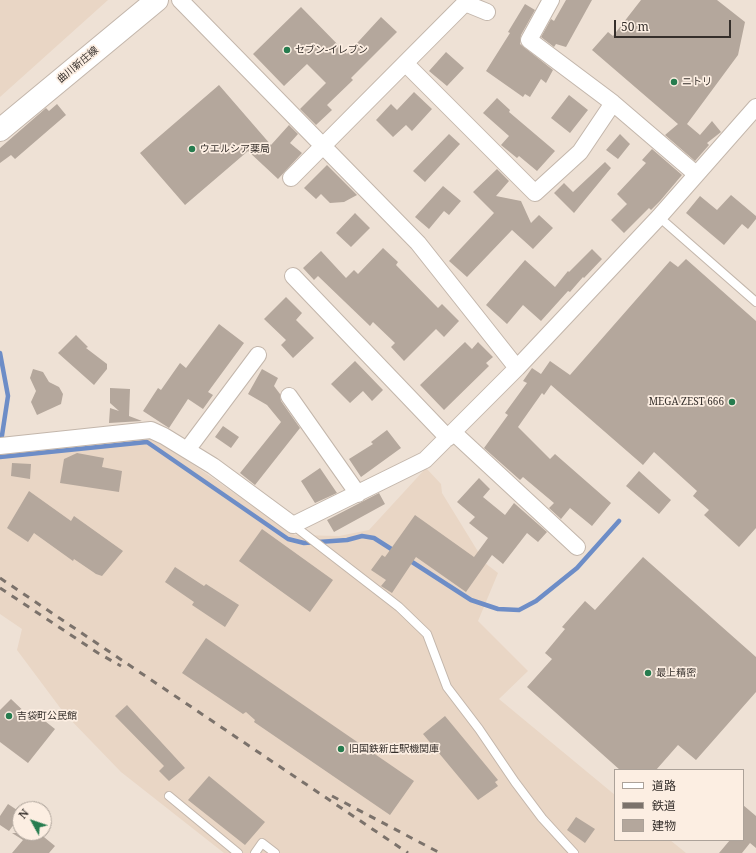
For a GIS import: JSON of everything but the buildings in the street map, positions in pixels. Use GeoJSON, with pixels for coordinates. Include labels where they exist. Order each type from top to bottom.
{"type":"FeatureCollection","features":[{"type":"Feature","properties":{"kind":"main road","name":"曲川新庄線"},"geometry":{"type":"LineString","coordinates":[[0,130],[157,0]]}},
{"type":"Feature","properties":{"kind":"street"},"geometry":{"type":"LineString","coordinates":[[180,0],[418,243],[517,368]]}},
{"type":"Feature","properties":{"kind":"street"},"geometry":{"type":"LineString","coordinates":[[551,0],[529,40],[613,103],[696,174]]}},
{"type":"Feature","properties":{"kind":"street"},"geometry":{"type":"LineString","coordinates":[[292,178],[466,3],[487,12]]}},
{"type":"Feature","properties":{"kind":"street"},"geometry":{"type":"LineString","coordinates":[[406,64],[535,193],[580,152],[613,103]]}},
{"type":"Feature","properties":{"kind":"street"},"geometry":{"type":"LineString","coordinates":[[6,446],[151,430],[213,466],[293,525],[425,460],[517,368],[659,216],[756,107]]}},
{"type":"Feature","properties":{"kind":"street"},"geometry":{"type":"LineString","coordinates":[[293,276],[450,435],[577,547]]}},
{"type":"Feature","properties":{"kind":"street"},"geometry":{"type":"LineString","coordinates":[[187,450],[258,354]]}},
{"type":"Feature","properties":{"kind":"street"},"geometry":{"type":"LineString","coordinates":[[290,396],[358,494]]}},
{"type":"Feature","properties":{"kind":"lane"},"geometry":{"type":"LineString","coordinates":[[659,216],[756,302]]}},
{"type":"Feature","properties":{"kind":"lane"},"geometry":{"type":"LineString","coordinates":[[293,525],[399,607],[427,634],[447,687],[479,729],[542,818],[574,853]]}},
{"type":"Feature","properties":{"kind":"lane"},"geometry":{"type":"LineString","coordinates":[[169,796],[238,853]]}},
{"type":"Feature","properties":{"kind":"lane"},"geometry":{"type":"LineString","coordinates":[[255,853],[262,843],[275,853]]}},
{"type":"Feature","properties":{"kind":"shaded area"},"geometry":{"type":"Polygon","coordinates":[[[0,0],[108,0],[0,97],[0,0]]]}},
{"type":"Feature","properties":{"kind":"shaded area"},"geometry":{"type":"Polygon","coordinates":[[[143,437],[159,441],[295,535],[339,536],[369,530],[426,468],[441,484],[442,493],[485,563],[498,573],[478,621],[528,671],[499,699],[614,794],[614,841],[671,841],[686,853],[224,853],[121,772],[64,713],[17,650],[22,629],[0,614],[0,453],[143,437]]]}},
{"type":"Feature","properties":{"kind":"waterway"},"geometry":{"type":"LineString","coordinates":[[0,353],[8,396],[1,442]]}},
{"type":"Feature","properties":{"kind":"waterway"},"geometry":{"type":"LineString","coordinates":[[0,457],[147,442],[288,539],[304,543],[347,540],[362,536],[374,538],[396,552]]}},
{"type":"Feature","properties":{"kind":"waterway"},"geometry":{"type":"LineString","coordinates":[[409,560],[471,600],[498,609],[519,610],[536,601],[577,568],[619,521]]}},
{"type":"Feature","properties":{"kind":"railway"},"geometry":{"type":"LineString","coordinates":[[0,578],[408,853]]}},
{"type":"Feature","properties":{"kind":"railway"},"geometry":{"type":"LineString","coordinates":[[0,588],[98,653],[121,666]]}},
{"type":"Feature","properties":{"kind":"railway"},"geometry":{"type":"LineString","coordinates":[[332,796],[440,853]]}},
{"type":"Feature","properties":{"kind":"place","name":"セブン-イレブン"},"geometry":{"type":"Point","coordinates":[287,50]}},
{"type":"Feature","properties":{"kind":"place","name":"ニトリ"},"geometry":{"type":"Point","coordinates":[674,82]}},
{"type":"Feature","properties":{"kind":"place","name":"ウエルシア薬局"},"geometry":{"type":"Point","coordinates":[192,149]}},
{"type":"Feature","properties":{"kind":"place","name":"MEGA ZEST 666"},"geometry":{"type":"Point","coordinates":[732,402]}},
{"type":"Feature","properties":{"kind":"place","name":"最上精密"},"geometry":{"type":"Point","coordinates":[648,673]}},
{"type":"Feature","properties":{"kind":"place","name":"吉袋町公民館"},"geometry":{"type":"Point","coordinates":[9,716]}},
{"type":"Feature","properties":{"kind":"place","name":"旧国鉄新庄駅機関庫"},"geometry":{"type":"Point","coordinates":[341,749]}}]}
